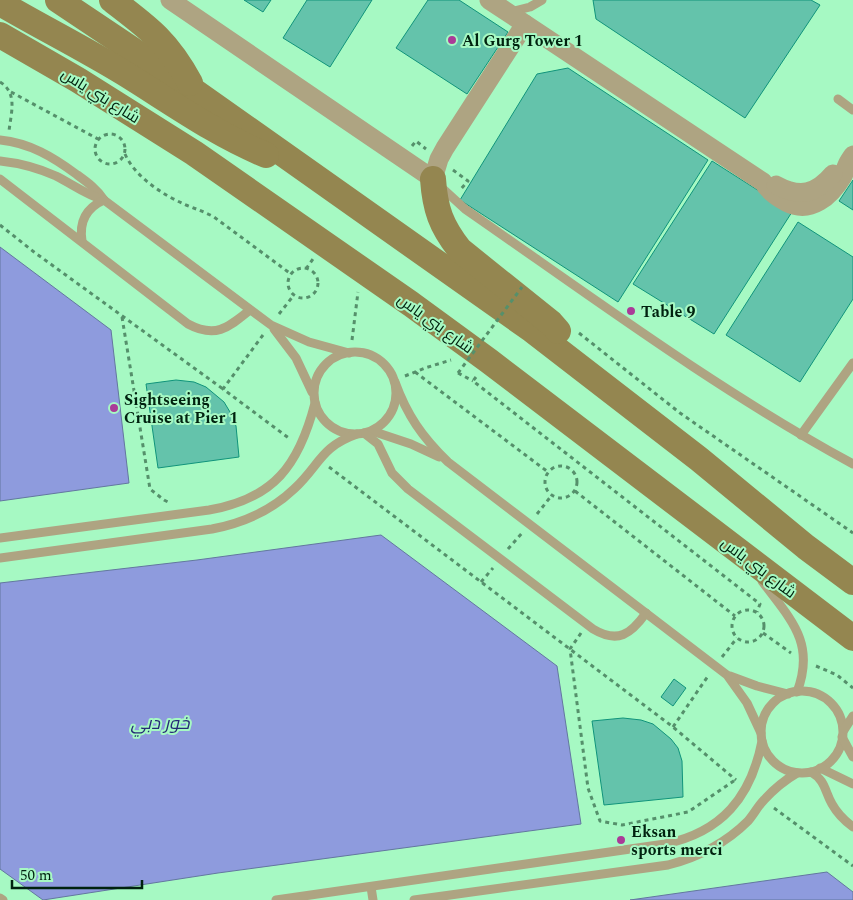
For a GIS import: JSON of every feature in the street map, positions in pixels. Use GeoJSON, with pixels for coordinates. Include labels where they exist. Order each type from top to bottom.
{"type":"FeatureCollection","features":[{"type":"Feature","properties":{"kind":"main road"},"geometry":{"type":"LineString","coordinates":[[58,0],[194,91],[474,288],[590,374],[699,459],[806,547],[853,582]]}},
{"type":"Feature","properties":{"kind":"main road"},"geometry":{"type":"LineString","coordinates":[[112,0],[147,26],[165,43],[180,63],[194,91]]}},
{"type":"Feature","properties":{"kind":"main road"},"geometry":{"type":"LineString","coordinates":[[0,4],[109,64],[213,130],[267,156],[298,164]]}},
{"type":"Feature","properties":{"kind":"main road","name":"شارع بني ياس"},"geometry":{"type":"LineString","coordinates":[[0,35],[11,47],[117,104],[194,153],[332,249],[489,361],[853,638]]}},
{"type":"Feature","properties":{"kind":"main road"},"geometry":{"type":"LineString","coordinates":[[433,179],[434,198],[439,217],[448,234],[460,250],[551,323],[566,338],[590,374]]}},
{"type":"Feature","properties":{"kind":"street"},"geometry":{"type":"LineString","coordinates":[[170,0],[433,179],[439,159],[445,148],[526,24]]}},
{"type":"Feature","properties":{"kind":"street"},"geometry":{"type":"LineString","coordinates":[[489,0],[763,182],[772,193],[792,204],[805,206],[819,202],[830,193],[844,174],[849,161]]}},
{"type":"Feature","properties":{"kind":"lane"},"geometry":{"type":"LineString","coordinates":[[507,12],[519,11],[542,0]]}},
{"type":"Feature","properties":{"kind":"lane"},"geometry":{"type":"LineString","coordinates":[[838,99],[853,110]]}},
{"type":"Feature","properties":{"kind":"lane"},"geometry":{"type":"LineString","coordinates":[[4,140],[27,145],[53,158],[90,184],[104,200],[271,325],[308,342],[349,353],[372,356],[382,362],[390,371],[403,405],[416,426],[448,462],[727,675],[757,686],[792,693],[810,692],[823,697],[833,706],[840,717],[843,734],[853,757]]}},
{"type":"Feature","properties":{"kind":"lane"},"geometry":{"type":"LineString","coordinates":[[0,161],[34,168],[56,176],[90,195],[104,200]]}},
{"type":"Feature","properties":{"kind":"lane"},"geometry":{"type":"LineString","coordinates":[[433,179],[465,209],[724,388],[801,436],[853,464]]}},
{"type":"Feature","properties":{"kind":"lane"},"geometry":{"type":"LineString","coordinates":[[0,180],[196,329],[205,331],[223,330],[231,326],[250,310]]}},
{"type":"Feature","properties":{"kind":"lane"},"geometry":{"type":"LineString","coordinates":[[82,241],[80,231],[82,221],[94,204],[104,200]]}},
{"type":"Feature","properties":{"kind":"lane"},"geometry":{"type":"LineString","coordinates":[[271,325],[296,358],[320,414],[331,426],[346,433],[364,433],[411,444],[448,462]]}},
{"type":"Feature","properties":{"kind":"lane"},"geometry":{"type":"LineString","coordinates":[[0,538],[225,507],[256,495],[282,474],[301,447],[314,400],[315,384],[319,372],[332,360],[349,353]]}},
{"type":"Feature","properties":{"kind":"lane"},"geometry":{"type":"LineString","coordinates":[[801,436],[853,362]]}},
{"type":"Feature","properties":{"kind":"lane"},"geometry":{"type":"LineString","coordinates":[[0,558],[212,529],[230,525],[265,511],[295,488],[318,459],[336,443],[382,424],[389,416],[394,405],[396,394],[395,382]]}},
{"type":"Feature","properties":{"kind":"lane"},"geometry":{"type":"LineString","coordinates":[[364,433],[378,444],[392,473],[399,482],[601,634],[620,636],[630,632],[646,613]]}},
{"type":"Feature","properties":{"kind":"lane"},"geometry":{"type":"LineString","coordinates":[[276,900],[655,846],[685,840],[703,832],[720,820],[734,805],[756,766],[762,723],[768,709],[779,699],[792,693],[802,678],[804,663],[803,648],[799,634],[792,621],[742,555]]}},
{"type":"Feature","properties":{"kind":"lane"},"geometry":{"type":"LineString","coordinates":[[727,675],[747,703],[766,753],[774,762],[785,769],[797,772],[811,772],[831,761],[839,750],[843,734],[853,716]]}},
{"type":"Feature","properties":{"kind":"lane"},"geometry":{"type":"LineString","coordinates":[[820,768],[853,784]]}},
{"type":"Feature","properties":{"kind":"lane"},"geometry":{"type":"LineString","coordinates":[[414,900],[668,865],[690,859],[712,849],[732,836],[764,800],[797,772]]}},
{"type":"Feature","properties":{"kind":"lane"},"geometry":{"type":"LineString","coordinates":[[811,772],[824,783],[831,803],[838,814],[853,827]]}},
{"type":"Feature","properties":{"kind":"lane"},"geometry":{"type":"LineString","coordinates":[[371,887],[373,900]]}},
{"type":"Feature","properties":{"kind":"path"},"geometry":{"type":"LineString","coordinates":[[0,82],[11,92],[98,140]]}},
{"type":"Feature","properties":{"kind":"path"},"geometry":{"type":"LineString","coordinates":[[4,140],[12,99],[11,92]]}},
{"type":"Feature","properties":{"kind":"path"},"geometry":{"type":"LineString","coordinates":[[125,154],[117,163],[106,164],[100,161],[95,151],[98,140],[109,134],[115,135],[124,142],[125,154],[129,164],[136,172],[162,191],[186,205],[204,211],[291,274]]}},
{"type":"Feature","properties":{"kind":"path"},"geometry":{"type":"LineString","coordinates":[[0,225],[122,317],[301,447]]}},
{"type":"Feature","properties":{"kind":"path"},"geometry":{"type":"LineString","coordinates":[[306,269],[316,276],[317,287],[310,296],[299,298],[294,295],[288,285],[291,274],[295,271],[306,269]]}},
{"type":"Feature","properties":{"kind":"path"},"geometry":{"type":"LineString","coordinates":[[522,287],[458,373],[473,381],[760,604],[756,612]]}},
{"type":"Feature","properties":{"kind":"path"},"geometry":{"type":"LineString","coordinates":[[349,353],[355,326],[358,289]]}},
{"type":"Feature","properties":{"kind":"path"},"geometry":{"type":"LineString","coordinates":[[223,389],[294,295]]}},
{"type":"Feature","properties":{"kind":"path"},"geometry":{"type":"LineString","coordinates":[[122,317],[150,490],[164,500],[171,502]]}},
{"type":"Feature","properties":{"kind":"path"},"geometry":{"type":"LineString","coordinates":[[572,327],[680,413],[853,533]]}},
{"type":"Feature","properties":{"kind":"path"},"geometry":{"type":"LineString","coordinates":[[395,382],[433,365],[457,359]]}},
{"type":"Feature","properties":{"kind":"path"},"geometry":{"type":"LineString","coordinates":[[473,381],[489,361]]}},
{"type":"Feature","properties":{"kind":"path"},"geometry":{"type":"LineString","coordinates":[[415,372],[548,472]]}},
{"type":"Feature","properties":{"kind":"path"},"geometry":{"type":"LineString","coordinates":[[318,459],[673,727],[745,788]]}},
{"type":"Feature","properties":{"kind":"path"},"geometry":{"type":"LineString","coordinates":[[558,465],[565,465],[571,468],[578,478],[575,491],[565,498],[558,498],[552,495],[545,485],[545,478],[548,472],[558,465]]}},
{"type":"Feature","properties":{"kind":"path"},"geometry":{"type":"LineString","coordinates":[[575,491],[735,616]]}},
{"type":"Feature","properties":{"kind":"path"},"geometry":{"type":"LineString","coordinates":[[481,582],[552,495]]}},
{"type":"Feature","properties":{"kind":"path"},"geometry":{"type":"LineString","coordinates":[[745,610],[756,612],[764,621],[763,633],[760,638],[748,642],[737,638],[732,628],[735,616],[745,610]]}},
{"type":"Feature","properties":{"kind":"path"},"geometry":{"type":"LineString","coordinates":[[587,625],[570,649],[588,788],[600,821],[622,825],[688,812],[735,780]]}},
{"type":"Feature","properties":{"kind":"path"},"geometry":{"type":"LineString","coordinates":[[673,727],[715,666],[737,638]]}},
{"type":"Feature","properties":{"kind":"path"},"geometry":{"type":"LineString","coordinates":[[764,800],[853,866]]}},
{"type":"Feature","properties":{"kind":"water"},"geometry":{"type":"Polygon","coordinates":[[[0,247],[111,330],[129,483],[0,501],[0,247]]]}},
{"type":"Feature","properties":{"kind":"water","name":"خور دبي"},"geometry":{"type":"Polygon","coordinates":[[[381,535],[557,666],[581,824],[218,873],[43,900],[0,869],[0,583],[197,560],[381,535]]]}},
{"type":"Feature","properties":{"kind":"water"},"geometry":{"type":"Polygon","coordinates":[[[827,872],[853,892],[853,900],[630,900],[827,872]]]}},
{"type":"Feature","properties":{"kind":"building"},"geometry":{"type":"Polygon","coordinates":[[[244,0],[271,0],[263,12],[244,0]]]}},
{"type":"Feature","properties":{"kind":"building"},"geometry":{"type":"Polygon","coordinates":[[[307,0],[372,0],[330,67],[283,38],[307,0]]]}},
{"type":"Feature","properties":{"kind":"building","name":"Al Gurg Tower 1"},"geometry":{"type":"Polygon","coordinates":[[[428,0],[459,0],[508,32],[467,94],[396,48],[428,0]]]}},
{"type":"Feature","properties":{"kind":"building"},"geometry":{"type":"Polygon","coordinates":[[[593,0],[811,0],[820,5],[745,118],[596,19],[593,0]]]}},
{"type":"Feature","properties":{"kind":"building"},"geometry":{"type":"Polygon","coordinates":[[[568,68],[708,160],[618,302],[460,200],[537,74],[568,68]]]}},
{"type":"Feature","properties":{"kind":"building"},"geometry":{"type":"Polygon","coordinates":[[[712,161],[792,212],[714,334],[633,284],[712,161]]]}},
{"type":"Feature","properties":{"kind":"building"},"geometry":{"type":"Polygon","coordinates":[[[853,180],[853,210],[839,201],[853,180]]]}},
{"type":"Feature","properties":{"kind":"building"},"geometry":{"type":"Polygon","coordinates":[[[798,222],[853,257],[853,299],[800,382],[726,335],[798,222]]]}},
{"type":"Feature","properties":{"kind":"building"},"geometry":{"type":"Polygon","coordinates":[[[176,380],[194,382],[206,387],[224,402],[236,426],[239,457],[158,468],[146,384],[176,380]]]}},
{"type":"Feature","properties":{"kind":"building"},"geometry":{"type":"Polygon","coordinates":[[[674,679],[686,688],[673,706],[661,697],[674,679]]]}},
{"type":"Feature","properties":{"kind":"building"},"geometry":{"type":"Polygon","coordinates":[[[623,718],[641,720],[653,724],[671,739],[678,748],[682,761],[683,797],[604,805],[592,721],[623,718]]]}},
{"type":"Feature","properties":{"kind":"place","name":"Al Gurg Tower 1"},"geometry":{"type":"Point","coordinates":[452,40]}},
{"type":"Feature","properties":{"kind":"place","name":"Table 9"},"geometry":{"type":"Point","coordinates":[631,311]}},
{"type":"Feature","properties":{"kind":"place","name":"Sightseeing Cruise at Pier 1"},"geometry":{"type":"Point","coordinates":[114,408]}},
{"type":"Feature","properties":{"kind":"place","name":"Eksan sports merci"},"geometry":{"type":"Point","coordinates":[621,840]}}]}
